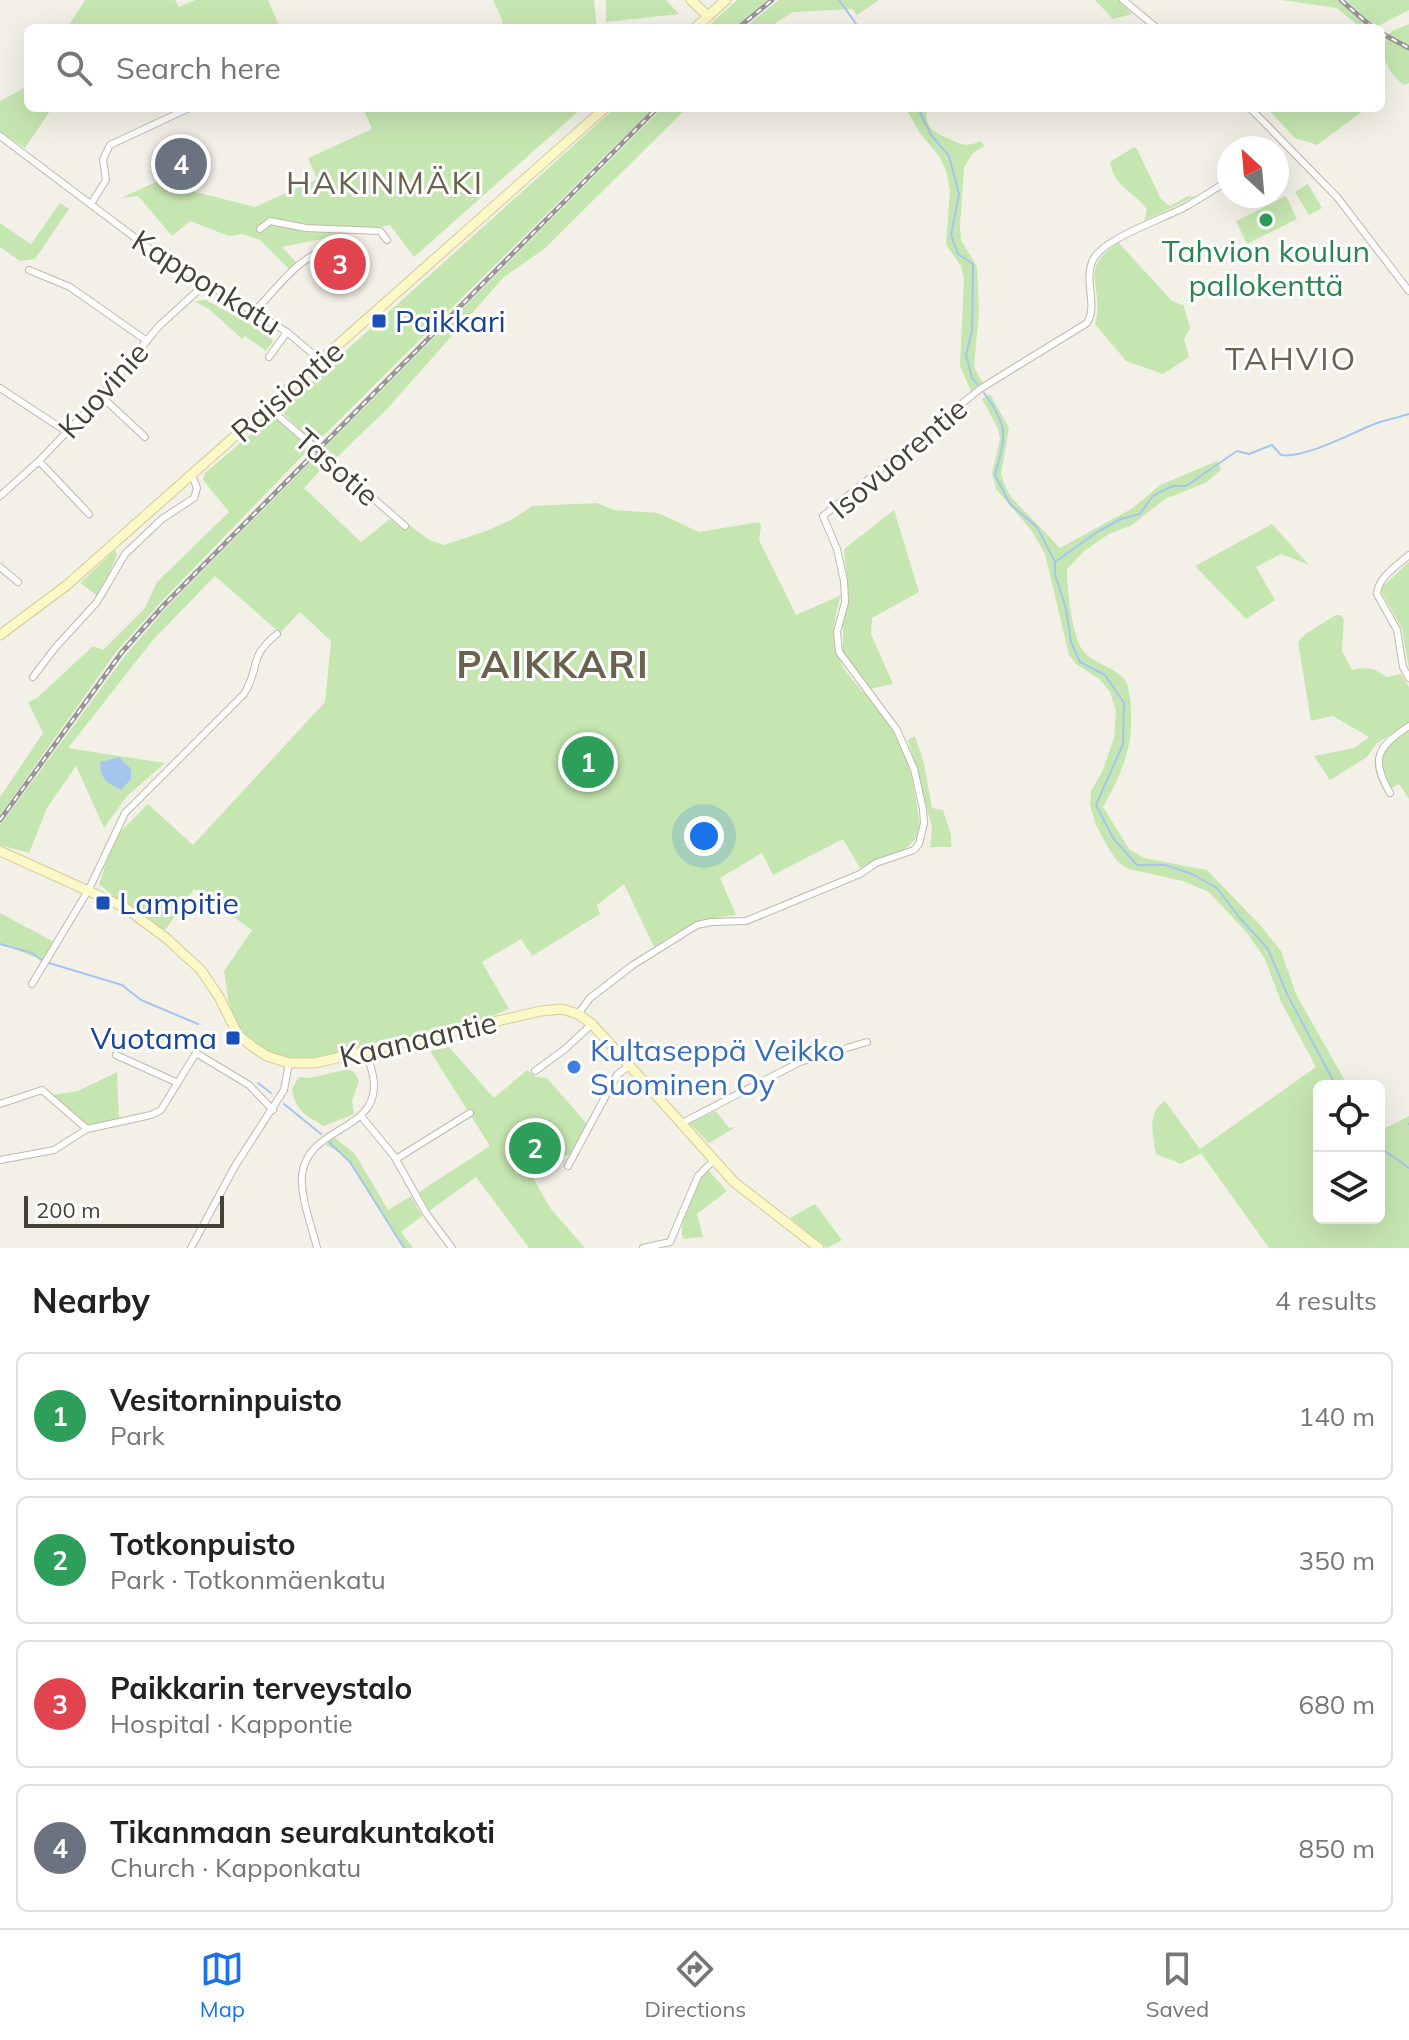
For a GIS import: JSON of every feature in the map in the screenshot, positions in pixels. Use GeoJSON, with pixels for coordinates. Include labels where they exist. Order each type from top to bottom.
{"type":"FeatureCollection","features":[{"type":"Feature","properties":{"kind":"street"},"geometry":{"type":"LineString","coordinates":[[691,0],[708,16]]}},
{"type":"Feature","properties":{"kind":"street"},"geometry":{"type":"LineString","coordinates":[[699,24],[726,0]]}},
{"type":"Feature","properties":{"kind":"street"},"geometry":{"type":"LineString","coordinates":[[1123,0],[1152,24]]}},
{"type":"Feature","properties":{"kind":"street"},"geometry":{"type":"LineString","coordinates":[[91,204],[106,180],[103,159],[110,145],[180,112]]}},
{"type":"Feature","properties":{"kind":"street","name":"Raisiontie"},"geometry":{"type":"LineString","coordinates":[[0,635],[53,597],[601,112]]}},
{"type":"Feature","properties":{"kind":"street"},"geometry":{"type":"LineString","coordinates":[[1254,112],[1280,136]]}},
{"type":"Feature","properties":{"kind":"street","name":"Kapponkatu"},"geometry":{"type":"LineString","coordinates":[[0,136],[158,255],[287,332],[321,361]]}},
{"type":"Feature","properties":{"kind":"street"},"geometry":{"type":"LineString","coordinates":[[1289,145],[1337,197],[1409,291]]}},
{"type":"Feature","properties":{"kind":"street","name":"Isovuorentie"},"geometry":{"type":"LineString","coordinates":[[578,1014],[590,998],[633,965],[697,925],[746,921],[860,874],[876,863],[907,853],[919,844],[924,823],[923,809],[909,756],[897,730],[839,652],[837,632],[845,602],[844,581],[837,549],[823,516],[980,389],[1087,323],[1091,317],[1089,272],[1096,254],[1217,187]]}},
{"type":"Feature","properties":{"kind":"street"},"geometry":{"type":"LineString","coordinates":[[260,229],[270,221],[315,229],[380,231],[387,240]]}},
{"type":"Feature","properties":{"kind":"street"},"geometry":{"type":"LineString","coordinates":[[254,312],[308,256],[342,244]]}},
{"type":"Feature","properties":{"kind":"street"},"geometry":{"type":"LineString","coordinates":[[29,270],[70,287],[147,341]]}},
{"type":"Feature","properties":{"kind":"street","name":"Kuovinie"},"geometry":{"type":"LineString","coordinates":[[0,496],[39,461],[101,396],[147,341],[205,284]]}},
{"type":"Feature","properties":{"kind":"street"},"geometry":{"type":"LineString","coordinates":[[269,357],[287,332]]}},
{"type":"Feature","properties":{"kind":"street"},"geometry":{"type":"LineString","coordinates":[[0,388],[67,432]]}},
{"type":"Feature","properties":{"kind":"street"},"geometry":{"type":"LineString","coordinates":[[101,396],[145,437]]}},
{"type":"Feature","properties":{"kind":"street","name":"Tasotie"},"geometry":{"type":"LineString","coordinates":[[268,407],[405,526]]}},
{"type":"Feature","properties":{"kind":"street"},"geometry":{"type":"LineString","coordinates":[[39,461],[89,514]]}},
{"type":"Feature","properties":{"kind":"street"},"geometry":{"type":"LineString","coordinates":[[33,677],[97,602],[125,554],[162,519],[194,498],[197,488],[192,475]]}},
{"type":"Feature","properties":{"kind":"street"},"geometry":{"type":"LineString","coordinates":[[1409,555],[1383,578],[1377,588],[1400,638],[1403,667],[1409,678]]}},
{"type":"Feature","properties":{"kind":"street"},"geometry":{"type":"LineString","coordinates":[[0,567],[18,582]]}},
{"type":"Feature","properties":{"kind":"street"},"geometry":{"type":"LineString","coordinates":[[32,984],[89,889],[125,813],[244,694],[258,651],[277,634]]}},
{"type":"Feature","properties":{"kind":"street"},"geometry":{"type":"LineString","coordinates":[[1390,793],[1379,775],[1378,757],[1386,743],[1409,726]]}},
{"type":"Feature","properties":{"kind":"street","name":"Kaanaantie"},"geometry":{"type":"LineString","coordinates":[[0,851],[124,907],[182,952],[211,981],[238,1035],[267,1056],[289,1063],[315,1063],[541,1011],[562,1009],[578,1014]]}},
{"type":"Feature","properties":{"kind":"street"},"geometry":{"type":"LineString","coordinates":[[578,1014],[592,1024],[751,1198],[819,1248]]}},
{"type":"Feature","properties":{"kind":"street"},"geometry":{"type":"LineString","coordinates":[[535,1071],[592,1024]]}},
{"type":"Feature","properties":{"kind":"street"},"geometry":{"type":"LineString","coordinates":[[682,1123],[800,1062],[867,1042]]}},
{"type":"Feature","properties":{"kind":"street"},"geometry":{"type":"LineString","coordinates":[[317,1248],[302,1174],[313,1149],[361,1116],[370,1105],[374,1086],[366,1051]]}},
{"type":"Feature","properties":{"kind":"street"},"geometry":{"type":"LineString","coordinates":[[0,1160],[54,1150],[87,1129],[151,1115],[168,1103],[196,1053],[249,1085],[273,1110]]}},
{"type":"Feature","properties":{"kind":"street"},"geometry":{"type":"LineString","coordinates":[[116,1055],[178,1083]]}},
{"type":"Feature","properties":{"kind":"street"},"geometry":{"type":"LineString","coordinates":[[191,1248],[235,1166],[284,1090],[289,1063]]}},
{"type":"Feature","properties":{"kind":"street"},"geometry":{"type":"LineString","coordinates":[[568,1166],[617,1075],[630,1065]]}},
{"type":"Feature","properties":{"kind":"street"},"geometry":{"type":"LineString","coordinates":[[0,1104],[42,1090],[87,1129]]}},
{"type":"Feature","properties":{"kind":"street"},"geometry":{"type":"LineString","coordinates":[[396,1159],[470,1113]]}},
{"type":"Feature","properties":{"kind":"street"},"geometry":{"type":"LineString","coordinates":[[361,1116],[396,1159],[426,1213],[452,1248]]}},
{"type":"Feature","properties":{"kind":"street"},"geometry":{"type":"LineString","coordinates":[[643,1248],[670,1242],[698,1176],[714,1160]]}},
{"type":"Feature","properties":{"kind":"green space"},"geometry":{"type":"Polygon","coordinates":[[[85,0],[175,0],[179,7],[195,0],[268,0],[278,24],[70,24],[85,0]]]}},
{"type":"Feature","properties":{"kind":"green space"},"geometry":{"type":"Polygon","coordinates":[[[493,0],[594,0],[597,24],[502,24],[493,0]]]}},
{"type":"Feature","properties":{"kind":"green space"},"geometry":{"type":"Polygon","coordinates":[[[606,0],[666,0],[679,14],[606,22],[606,0]]]}},
{"type":"Feature","properties":{"kind":"green space"},"geometry":{"type":"Polygon","coordinates":[[[737,0],[767,0],[738,24],[710,24],[737,0]]]}},
{"type":"Feature","properties":{"kind":"green space"},"geometry":{"type":"Polygon","coordinates":[[[779,0],[879,0],[857,15],[852,9],[793,12],[774,24],[749,24],[779,0]]]}},
{"type":"Feature","properties":{"kind":"green space"},"geometry":{"type":"Polygon","coordinates":[[[1095,0],[1118,0],[1132,14],[1113,19],[1095,0]]]}},
{"type":"Feature","properties":{"kind":"green space"},"geometry":{"type":"Polygon","coordinates":[[[1282,0],[1338,0],[1365,24],[1356,24],[1337,8],[1282,0]]]}},
{"type":"Feature","properties":{"kind":"green space"},"geometry":{"type":"Polygon","coordinates":[[[1346,0],[1409,0],[1409,10],[1382,24],[1373,24],[1346,0]]]}},
{"type":"Feature","properties":{"kind":"green space"},"geometry":{"type":"Polygon","coordinates":[[[1409,24],[1409,83],[1404,85],[1385,59],[1385,38],[1392,31],[1409,24]]]}},
{"type":"Feature","properties":{"kind":"green space"},"geometry":{"type":"Polygon","coordinates":[[[24,88],[24,112],[49,112],[25,148],[0,132],[0,101],[24,88]]]}},
{"type":"Feature","properties":{"kind":"green space"},"geometry":{"type":"Polygon","coordinates":[[[365,112],[577,112],[414,257],[390,225],[282,247],[299,265],[292,272],[260,240],[243,234],[229,236],[190,221],[172,236],[138,196],[121,198],[156,182],[255,207],[317,179],[308,158],[372,129],[365,112]]]}},
{"type":"Feature","properties":{"kind":"green space"},"geometry":{"type":"Polygon","coordinates":[[[611,112],[649,112],[315,444],[280,410],[611,112]]]}},
{"type":"Feature","properties":{"kind":"green space"},"geometry":{"type":"Polygon","coordinates":[[[658,112],[683,112],[544,249],[504,277],[387,409],[335,459],[322,450],[658,112]]]}},
{"type":"Feature","properties":{"kind":"green space"},"geometry":{"type":"Polygon","coordinates":[[[908,112],[926,112],[930,127],[959,143],[967,145],[981,141],[984,146],[972,154],[964,168],[960,226],[961,240],[977,267],[979,311],[974,367],[983,383],[971,391],[960,366],[964,278],[961,266],[946,245],[950,190],[939,156],[919,132],[908,112]]]}},
{"type":"Feature","properties":{"kind":"green space"},"geometry":{"type":"Polygon","coordinates":[[[1271,112],[1362,112],[1317,145],[1295,138],[1271,112]]]}},
{"type":"Feature","properties":{"kind":"green space"},"geometry":{"type":"Polygon","coordinates":[[[1134,147],[1161,199],[1170,206],[1186,197],[1196,196],[1144,221],[1147,210],[1116,178],[1110,162],[1134,147]]]}},
{"type":"Feature","properties":{"kind":"green space"},"geometry":{"type":"Polygon","coordinates":[[[1308,184],[1322,208],[1309,215],[1295,192],[1308,184]]]}},
{"type":"Feature","properties":{"kind":"green space","name":"Tahvion koulun pallokenttä"},"geometry":{"type":"Polygon","coordinates":[[[1289,202],[1297,219],[1247,244],[1236,221],[1262,208],[1289,208],[1289,202]]]}},
{"type":"Feature","properties":{"kind":"green space"},"geometry":{"type":"Polygon","coordinates":[[[60,203],[69,209],[35,259],[20,261],[0,247],[0,223],[31,244],[60,203]]]}},
{"type":"Feature","properties":{"kind":"green space"},"geometry":{"type":"Polygon","coordinates":[[[1119,243],[1172,301],[1184,306],[1190,328],[1184,339],[1189,357],[1163,374],[1126,361],[1095,324],[1095,271],[1106,252],[1119,243]]]}},
{"type":"Feature","properties":{"kind":"green space"},"geometry":{"type":"Polygon","coordinates":[[[206,300],[270,335],[273,341],[266,351],[245,336],[242,339],[209,309],[194,301],[206,300]]]}},
{"type":"Feature","properties":{"kind":"green space"},"geometry":{"type":"Polygon","coordinates":[[[990,394],[1009,428],[1001,474],[1005,486],[1011,497],[1060,548],[1133,508],[1160,485],[1217,461],[1221,470],[1205,483],[1165,499],[1132,525],[1109,534],[1084,551],[1067,569],[1071,613],[1080,646],[1090,657],[1122,677],[1130,698],[1128,751],[1103,807],[1129,849],[1144,858],[1207,870],[1281,951],[1297,996],[1345,1080],[1313,1080],[1313,1224],[1385,1224],[1385,1128],[1409,1116],[1409,1248],[1269,1248],[1201,1153],[1181,1164],[1156,1154],[1153,1118],[1165,1101],[1200,1149],[1316,1067],[1281,1002],[1265,959],[1247,933],[1209,892],[1183,881],[1128,869],[1117,861],[1096,825],[1090,805],[1091,791],[1102,772],[1114,738],[1116,711],[1110,692],[1069,655],[1045,554],[1031,530],[996,489],[992,473],[1000,439],[982,399],[990,394]]]}},
{"type":"Feature","properties":{"kind":"green space"},"geometry":{"type":"Polygon","coordinates":[[[271,417],[310,448],[116,652],[0,815],[0,797],[43,733],[28,702],[37,698],[93,646],[103,650],[145,608],[157,582],[229,512],[203,480],[205,473],[271,417]]]}},
{"type":"Feature","properties":{"kind":"green space"},"geometry":{"type":"Polygon","coordinates":[[[317,455],[328,462],[304,488],[361,542],[390,519],[403,529],[407,523],[429,540],[444,545],[511,520],[532,506],[597,503],[614,510],[658,513],[699,532],[759,522],[759,540],[796,615],[841,595],[835,621],[839,659],[901,745],[912,778],[920,824],[913,842],[898,853],[860,868],[843,839],[773,875],[762,853],[720,878],[736,915],[693,925],[654,947],[624,884],[597,905],[600,914],[532,956],[521,939],[482,962],[509,1009],[480,1021],[322,1057],[270,1053],[250,1041],[234,1020],[224,971],[252,930],[194,889],[165,930],[125,906],[99,884],[115,837],[148,804],[193,845],[325,702],[331,641],[300,612],[280,633],[215,576],[153,640],[68,748],[165,763],[127,796],[104,828],[76,766],[47,808],[29,853],[0,845],[0,825],[125,656],[167,607],[317,455]]]}},
{"type":"Feature","properties":{"kind":"green space"},"geometry":{"type":"Polygon","coordinates":[[[894,510],[919,592],[872,618],[871,634],[893,684],[869,689],[843,655],[843,618],[848,598],[844,549],[894,510]]]}},
{"type":"Feature","properties":{"kind":"green space"},"geometry":{"type":"Polygon","coordinates":[[[1272,524],[1309,565],[1281,554],[1256,567],[1275,600],[1246,619],[1195,566],[1272,524]]]}},
{"type":"Feature","properties":{"kind":"green space"},"geometry":{"type":"Polygon","coordinates":[[[115,550],[117,555],[99,597],[80,583],[115,550]]]}},
{"type":"Feature","properties":{"kind":"green space"},"geometry":{"type":"Polygon","coordinates":[[[1409,562],[1409,669],[1402,629],[1382,593],[1382,587],[1409,562]]]}},
{"type":"Feature","properties":{"kind":"green space"},"geometry":{"type":"Polygon","coordinates":[[[1341,615],[1344,620],[1342,651],[1352,670],[1370,669],[1386,677],[1401,674],[1409,687],[1409,722],[1376,744],[1367,757],[1330,780],[1314,756],[1354,748],[1369,737],[1333,716],[1311,721],[1298,642],[1305,634],[1341,615]]]}},
{"type":"Feature","properties":{"kind":"green space"},"geometry":{"type":"Polygon","coordinates":[[[1409,731],[1409,799],[1399,784],[1390,789],[1381,762],[1386,750],[1409,731]]]}},
{"type":"Feature","properties":{"kind":"green space"},"geometry":{"type":"Polygon","coordinates":[[[915,736],[924,763],[932,808],[943,810],[951,835],[951,847],[930,847],[932,827],[908,740],[915,736]]]}},
{"type":"Feature","properties":{"kind":"green space"},"geometry":{"type":"Polygon","coordinates":[[[0,913],[54,942],[44,961],[0,943],[0,913]]]}},
{"type":"Feature","properties":{"kind":"green space"},"geometry":{"type":"Polygon","coordinates":[[[449,1047],[494,1098],[527,1070],[536,1077],[547,1078],[587,1124],[578,1150],[530,1173],[551,1209],[585,1248],[529,1248],[476,1177],[429,1211],[419,1192],[490,1146],[430,1051],[449,1047]]]}},
{"type":"Feature","properties":{"kind":"green space"},"geometry":{"type":"Polygon","coordinates":[[[349,1069],[359,1081],[352,1101],[354,1114],[324,1126],[298,1106],[292,1088],[299,1077],[309,1078],[349,1069]]]}},
{"type":"Feature","properties":{"kind":"green space"},"geometry":{"type":"Polygon","coordinates":[[[117,1072],[119,1119],[90,1127],[46,1096],[78,1091],[117,1072]]]}},
{"type":"Feature","properties":{"kind":"green space"},"geometry":{"type":"Polygon","coordinates":[[[716,1111],[729,1128],[736,1127],[709,1143],[689,1123],[716,1111]]]}},
{"type":"Feature","properties":{"kind":"green space"},"geometry":{"type":"Polygon","coordinates":[[[334,1137],[355,1154],[388,1210],[411,1196],[422,1216],[401,1232],[413,1248],[404,1248],[350,1162],[343,1154],[326,1145],[334,1137]]]}},
{"type":"Feature","properties":{"kind":"green space"},"geometry":{"type":"Polygon","coordinates":[[[708,1170],[727,1191],[697,1214],[703,1237],[683,1239],[683,1223],[689,1203],[708,1170]]]}},
{"type":"Feature","properties":{"kind":"green space"},"geometry":{"type":"Polygon","coordinates":[[[815,1204],[842,1240],[827,1248],[790,1218],[815,1204]]]}},
{"type":"Feature","properties":{"kind":"water"},"geometry":{"type":"Polygon","coordinates":[[[119,757],[131,769],[131,779],[121,790],[105,779],[100,767],[101,762],[119,757]]]}},
{"type":"Feature","properties":{"kind":"waterway"},"geometry":{"type":"LineString","coordinates":[[839,0],[856,24]]}},
{"type":"Feature","properties":{"kind":"waterway"},"geometry":{"type":"LineString","coordinates":[[920,112],[931,135],[949,156],[959,194],[951,235],[958,254],[973,264],[972,331],[966,355],[972,378],[977,384]]}},
{"type":"Feature","properties":{"kind":"waterway"},"geometry":{"type":"LineString","coordinates":[[984,393],[998,414],[1003,432],[995,475],[1010,504],[1037,527],[1055,562],[1071,642],[1080,662],[1105,675],[1124,703],[1123,744],[1096,805],[1113,838],[1137,865],[1165,865],[1192,874],[1217,888],[1268,949],[1287,994],[1333,1080]]}},
{"type":"Feature","properties":{"kind":"waterway"},"geometry":{"type":"LineString","coordinates":[[1055,562],[1097,532],[1121,519],[1140,514],[1152,497],[1160,492],[1173,486],[1186,486],[1237,451],[1249,454],[1272,445],[1281,455],[1301,453],[1377,423],[1409,414]]}},
{"type":"Feature","properties":{"kind":"waterway"},"geometry":{"type":"LineString","coordinates":[[0,944],[32,953],[43,961]]}},
{"type":"Feature","properties":{"kind":"waterway"},"geometry":{"type":"LineString","coordinates":[[49,963],[122,985],[141,1000],[198,1024]]}},
{"type":"Feature","properties":{"kind":"waterway"},"geometry":{"type":"LineString","coordinates":[[258,1083],[271,1093]]}},
{"type":"Feature","properties":{"kind":"waterway"},"geometry":{"type":"LineString","coordinates":[[284,1104],[321,1134]]}},
{"type":"Feature","properties":{"kind":"waterway"},"geometry":{"type":"LineString","coordinates":[[329,1142],[350,1162],[404,1248]]}},
{"type":"Feature","properties":{"kind":"waterway"},"geometry":{"type":"LineString","coordinates":[[1385,1151],[1409,1168]]}},
{"type":"Feature","properties":{"kind":"railway"},"geometry":{"type":"LineString","coordinates":[[743,24],[772,0]]}},
{"type":"Feature","properties":{"kind":"railway"},"geometry":{"type":"LineString","coordinates":[[1341,0],[1368,24]]}},
{"type":"Feature","properties":{"kind":"railway"},"geometry":{"type":"LineString","coordinates":[[1385,35],[1409,48]]}},
{"type":"Feature","properties":{"kind":"railway"},"geometry":{"type":"LineString","coordinates":[[0,820],[122,652],[164,605],[653,112]]}},
{"type":"Feature","properties":{"kind":"place","name":"Tikanmaan seurakuntakoti"},"geometry":{"type":"Point","coordinates":[181,164]}},
{"type":"Feature","properties":{"kind":"place","name":"Tahvion koulun pallokenttä"},"geometry":{"type":"Point","coordinates":[1266,220]}},
{"type":"Feature","properties":{"kind":"place","name":"Paikkarin terveystalo"},"geometry":{"type":"Point","coordinates":[340,264]}},
{"type":"Feature","properties":{"kind":"place","name":"Paikkari"},"geometry":{"type":"Point","coordinates":[379,321]}},
{"type":"Feature","properties":{"kind":"place","name":"Vesitorninpuisto"},"geometry":{"type":"Point","coordinates":[588,762]}},
{"type":"Feature","properties":{"kind":"place","name":"Lampitie"},"geometry":{"type":"Point","coordinates":[103,903]}},
{"type":"Feature","properties":{"kind":"place","name":"Vuotama"},"geometry":{"type":"Point","coordinates":[233,1038]}},
{"type":"Feature","properties":{"kind":"place","name":"Kultaseppä Veikko Suominen Oy"},"geometry":{"type":"Point","coordinates":[574,1067]}},
{"type":"Feature","properties":{"kind":"place","name":"Totkonpuisto"},"geometry":{"type":"Point","coordinates":[535,1148]}},
{"type":"Feature","properties":{"kind":"district","name":"HAKINMÄKI"},"geometry":{"type":"Point","coordinates":[385,182]}},
{"type":"Feature","properties":{"kind":"district","name":"TAHVIO"},"geometry":{"type":"Point","coordinates":[1291,358]}},
{"type":"Feature","properties":{"kind":"district","name":"PAIKKARI"},"geometry":{"type":"Point","coordinates":[553,664]}}]}
